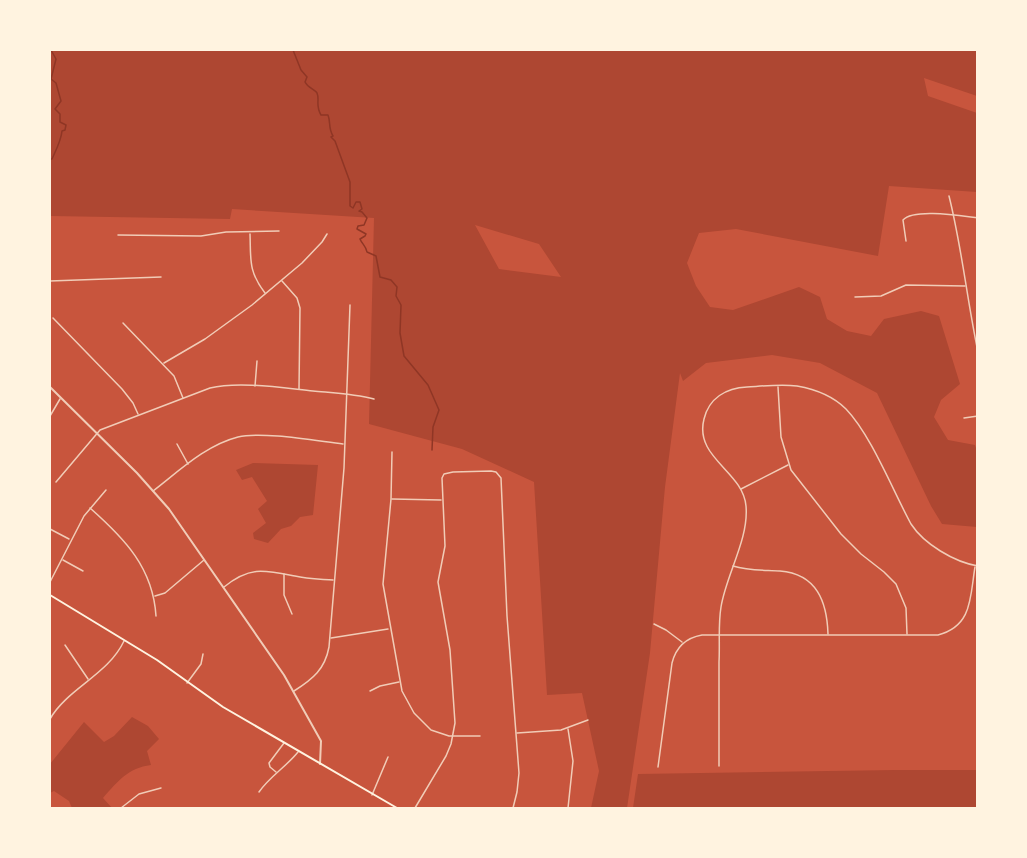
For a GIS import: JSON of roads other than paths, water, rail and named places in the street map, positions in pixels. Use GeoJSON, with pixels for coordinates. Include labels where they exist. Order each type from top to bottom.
{"type":"FeatureCollection","features":[{"type":"Feature","properties":{"kind":"main road"},"geometry":{"type":"LineString","coordinates":[[50,595],[156,660],[223,707],[397,808]]}},
{"type":"Feature","properties":{"kind":"street"},"geometry":{"type":"LineString","coordinates":[[949,196],[964,264],[978,352]]}},
{"type":"Feature","properties":{"kind":"street"},"geometry":{"type":"LineString","coordinates":[[906,241],[903,220],[907,216],[978,218]]}},
{"type":"Feature","properties":{"kind":"street"},"geometry":{"type":"LineString","coordinates":[[118,235],[201,236],[226,232],[279,231]]}},
{"type":"Feature","properties":{"kind":"street"},"geometry":{"type":"LineString","coordinates":[[250,233],[252,272],[265,293]]}},
{"type":"Feature","properties":{"kind":"street"},"geometry":{"type":"LineString","coordinates":[[164,363],[221,328],[282,280],[311,255],[327,234]]}},
{"type":"Feature","properties":{"kind":"street"},"geometry":{"type":"LineString","coordinates":[[50,281],[161,277]]}},
{"type":"Feature","properties":{"kind":"street"},"geometry":{"type":"LineString","coordinates":[[282,280],[297,298],[300,309],[299,389]]}},
{"type":"Feature","properties":{"kind":"street"},"geometry":{"type":"LineString","coordinates":[[855,297],[876,297],[900,287],[912,285],[966,285]]}},
{"type":"Feature","properties":{"kind":"street"},"geometry":{"type":"LineString","coordinates":[[294,691],[311,680],[320,670],[328,653],[348,394],[350,305]]}},
{"type":"Feature","properties":{"kind":"street"},"geometry":{"type":"LineString","coordinates":[[53,318],[128,396],[139,414]]}},
{"type":"Feature","properties":{"kind":"street"},"geometry":{"type":"LineString","coordinates":[[123,323],[164,363],[176,379],[183,398]]}},
{"type":"Feature","properties":{"kind":"street"},"geometry":{"type":"LineString","coordinates":[[255,386],[256,361]]}},
{"type":"Feature","properties":{"kind":"street"},"geometry":{"type":"LineString","coordinates":[[658,767],[672,663],[676,650],[682,643],[702,635],[720,635],[828,635],[907,635],[938,635],[956,627],[969,608],[976,566],[936,548],[918,534],[863,433],[845,408],[821,393],[791,385],[739,387],[727,390],[713,400],[702,425],[704,442],[741,489],[746,504],[746,516],[721,605],[720,635],[719,766]]}},
{"type":"Feature","properties":{"kind":"street"},"geometry":{"type":"LineString","coordinates":[[56,482],[96,433],[139,414],[218,386],[299,389],[374,399]]}},
{"type":"Feature","properties":{"kind":"street"},"geometry":{"type":"LineString","coordinates":[[778,386],[781,437],[789,465],[798,480],[841,534],[861,555],[896,584],[906,608],[907,635]]}},
{"type":"Feature","properties":{"kind":"street"},"geometry":{"type":"LineString","coordinates":[[50,387],[153,490],[169,509],[267,647],[294,691],[321,741],[320,764]]}},
{"type":"Feature","properties":{"kind":"street"},"geometry":{"type":"LineString","coordinates":[[50,416],[60,399]]}},
{"type":"Feature","properties":{"kind":"street"},"geometry":{"type":"LineString","coordinates":[[964,418],[978,416]]}},
{"type":"Feature","properties":{"kind":"street"},"geometry":{"type":"LineString","coordinates":[[153,490],[217,444],[241,436],[344,444]]}},
{"type":"Feature","properties":{"kind":"street"},"geometry":{"type":"LineString","coordinates":[[177,444],[188,464]]}},
{"type":"Feature","properties":{"kind":"street"},"geometry":{"type":"LineString","coordinates":[[392,452],[391,499],[382,575],[399,682],[404,698],[419,719],[436,732],[453,736],[480,736]]}},
{"type":"Feature","properties":{"kind":"street"},"geometry":{"type":"LineString","coordinates":[[741,489],[789,465]]}},
{"type":"Feature","properties":{"kind":"street"},"geometry":{"type":"LineString","coordinates":[[415,808],[446,756],[453,736],[455,716],[450,650],[438,582],[445,546],[442,476],[453,472],[491,471],[496,472],[501,478],[518,782],[513,808]]}},
{"type":"Feature","properties":{"kind":"street"},"geometry":{"type":"LineString","coordinates":[[50,582],[70,540],[90,508],[106,490]]}},
{"type":"Feature","properties":{"kind":"street"},"geometry":{"type":"LineString","coordinates":[[391,499],[442,500]]}},
{"type":"Feature","properties":{"kind":"street"},"geometry":{"type":"LineString","coordinates":[[90,508],[106,522],[145,568],[154,596],[156,616]]}},
{"type":"Feature","properties":{"kind":"street"},"geometry":{"type":"LineString","coordinates":[[50,529],[70,540]]}},
{"type":"Feature","properties":{"kind":"street"},"geometry":{"type":"LineString","coordinates":[[62,560],[82,571]]}},
{"type":"Feature","properties":{"kind":"street"},"geometry":{"type":"LineString","coordinates":[[154,596],[165,593],[204,560]]}},
{"type":"Feature","properties":{"kind":"street"},"geometry":{"type":"LineString","coordinates":[[733,566],[753,571],[781,571],[806,580],[818,591],[824,602],[828,635]]}},
{"type":"Feature","properties":{"kind":"street"},"geometry":{"type":"LineString","coordinates":[[224,587],[238,577],[254,571],[271,570],[334,580]]}},
{"type":"Feature","properties":{"kind":"street"},"geometry":{"type":"LineString","coordinates":[[284,573],[284,595],[292,614]]}},
{"type":"Feature","properties":{"kind":"street"},"geometry":{"type":"LineString","coordinates":[[654,624],[682,643]]}},
{"type":"Feature","properties":{"kind":"street"},"geometry":{"type":"LineString","coordinates":[[330,638],[389,629]]}},
{"type":"Feature","properties":{"kind":"street"},"geometry":{"type":"LineString","coordinates":[[50,719],[60,703],[113,659],[124,640]]}},
{"type":"Feature","properties":{"kind":"street"},"geometry":{"type":"LineString","coordinates":[[65,645],[89,680]]}},
{"type":"Feature","properties":{"kind":"street"},"geometry":{"type":"LineString","coordinates":[[187,683],[201,664],[203,654]]}},
{"type":"Feature","properties":{"kind":"street"},"geometry":{"type":"LineString","coordinates":[[370,691],[376,687],[399,682]]}},
{"type":"Feature","properties":{"kind":"street"},"geometry":{"type":"LineString","coordinates":[[516,733],[568,729],[588,720]]}},
{"type":"Feature","properties":{"kind":"street"},"geometry":{"type":"LineString","coordinates":[[568,729],[573,761],[568,808]]}},
{"type":"Feature","properties":{"kind":"street"},"geometry":{"type":"LineString","coordinates":[[276,772],[269,763],[284,743]]}},
{"type":"Feature","properties":{"kind":"street"},"geometry":{"type":"LineString","coordinates":[[259,792],[299,751]]}},
{"type":"Feature","properties":{"kind":"street"},"geometry":{"type":"LineString","coordinates":[[372,795],[388,757]]}},
{"type":"Feature","properties":{"kind":"street"},"geometry":{"type":"LineString","coordinates":[[121,808],[139,794],[160,788]]}},
{"type":"Feature","properties":{"kind":"waterway"},"geometry":{"type":"LineString","coordinates":[[50,159],[52,159],[66,125],[60,122],[60,114],[55,109],[61,101],[56,83],[51,79],[56,59],[51,50]]}},
{"type":"Feature","properties":{"kind":"waterway"},"geometry":{"type":"LineString","coordinates":[[293,50],[301,70],[307,77],[305,82],[317,93],[321,115],[328,115],[333,136],[331,137],[335,141],[350,182],[350,206],[353,208],[356,202],[360,202],[362,209],[359,211],[367,218],[364,225],[358,226],[357,229],[366,234],[360,239],[367,252],[376,256],[380,277],[391,280],[397,287],[396,296],[401,305],[400,333],[404,356],[428,385],[439,410],[433,427],[432,450]]}}]}
